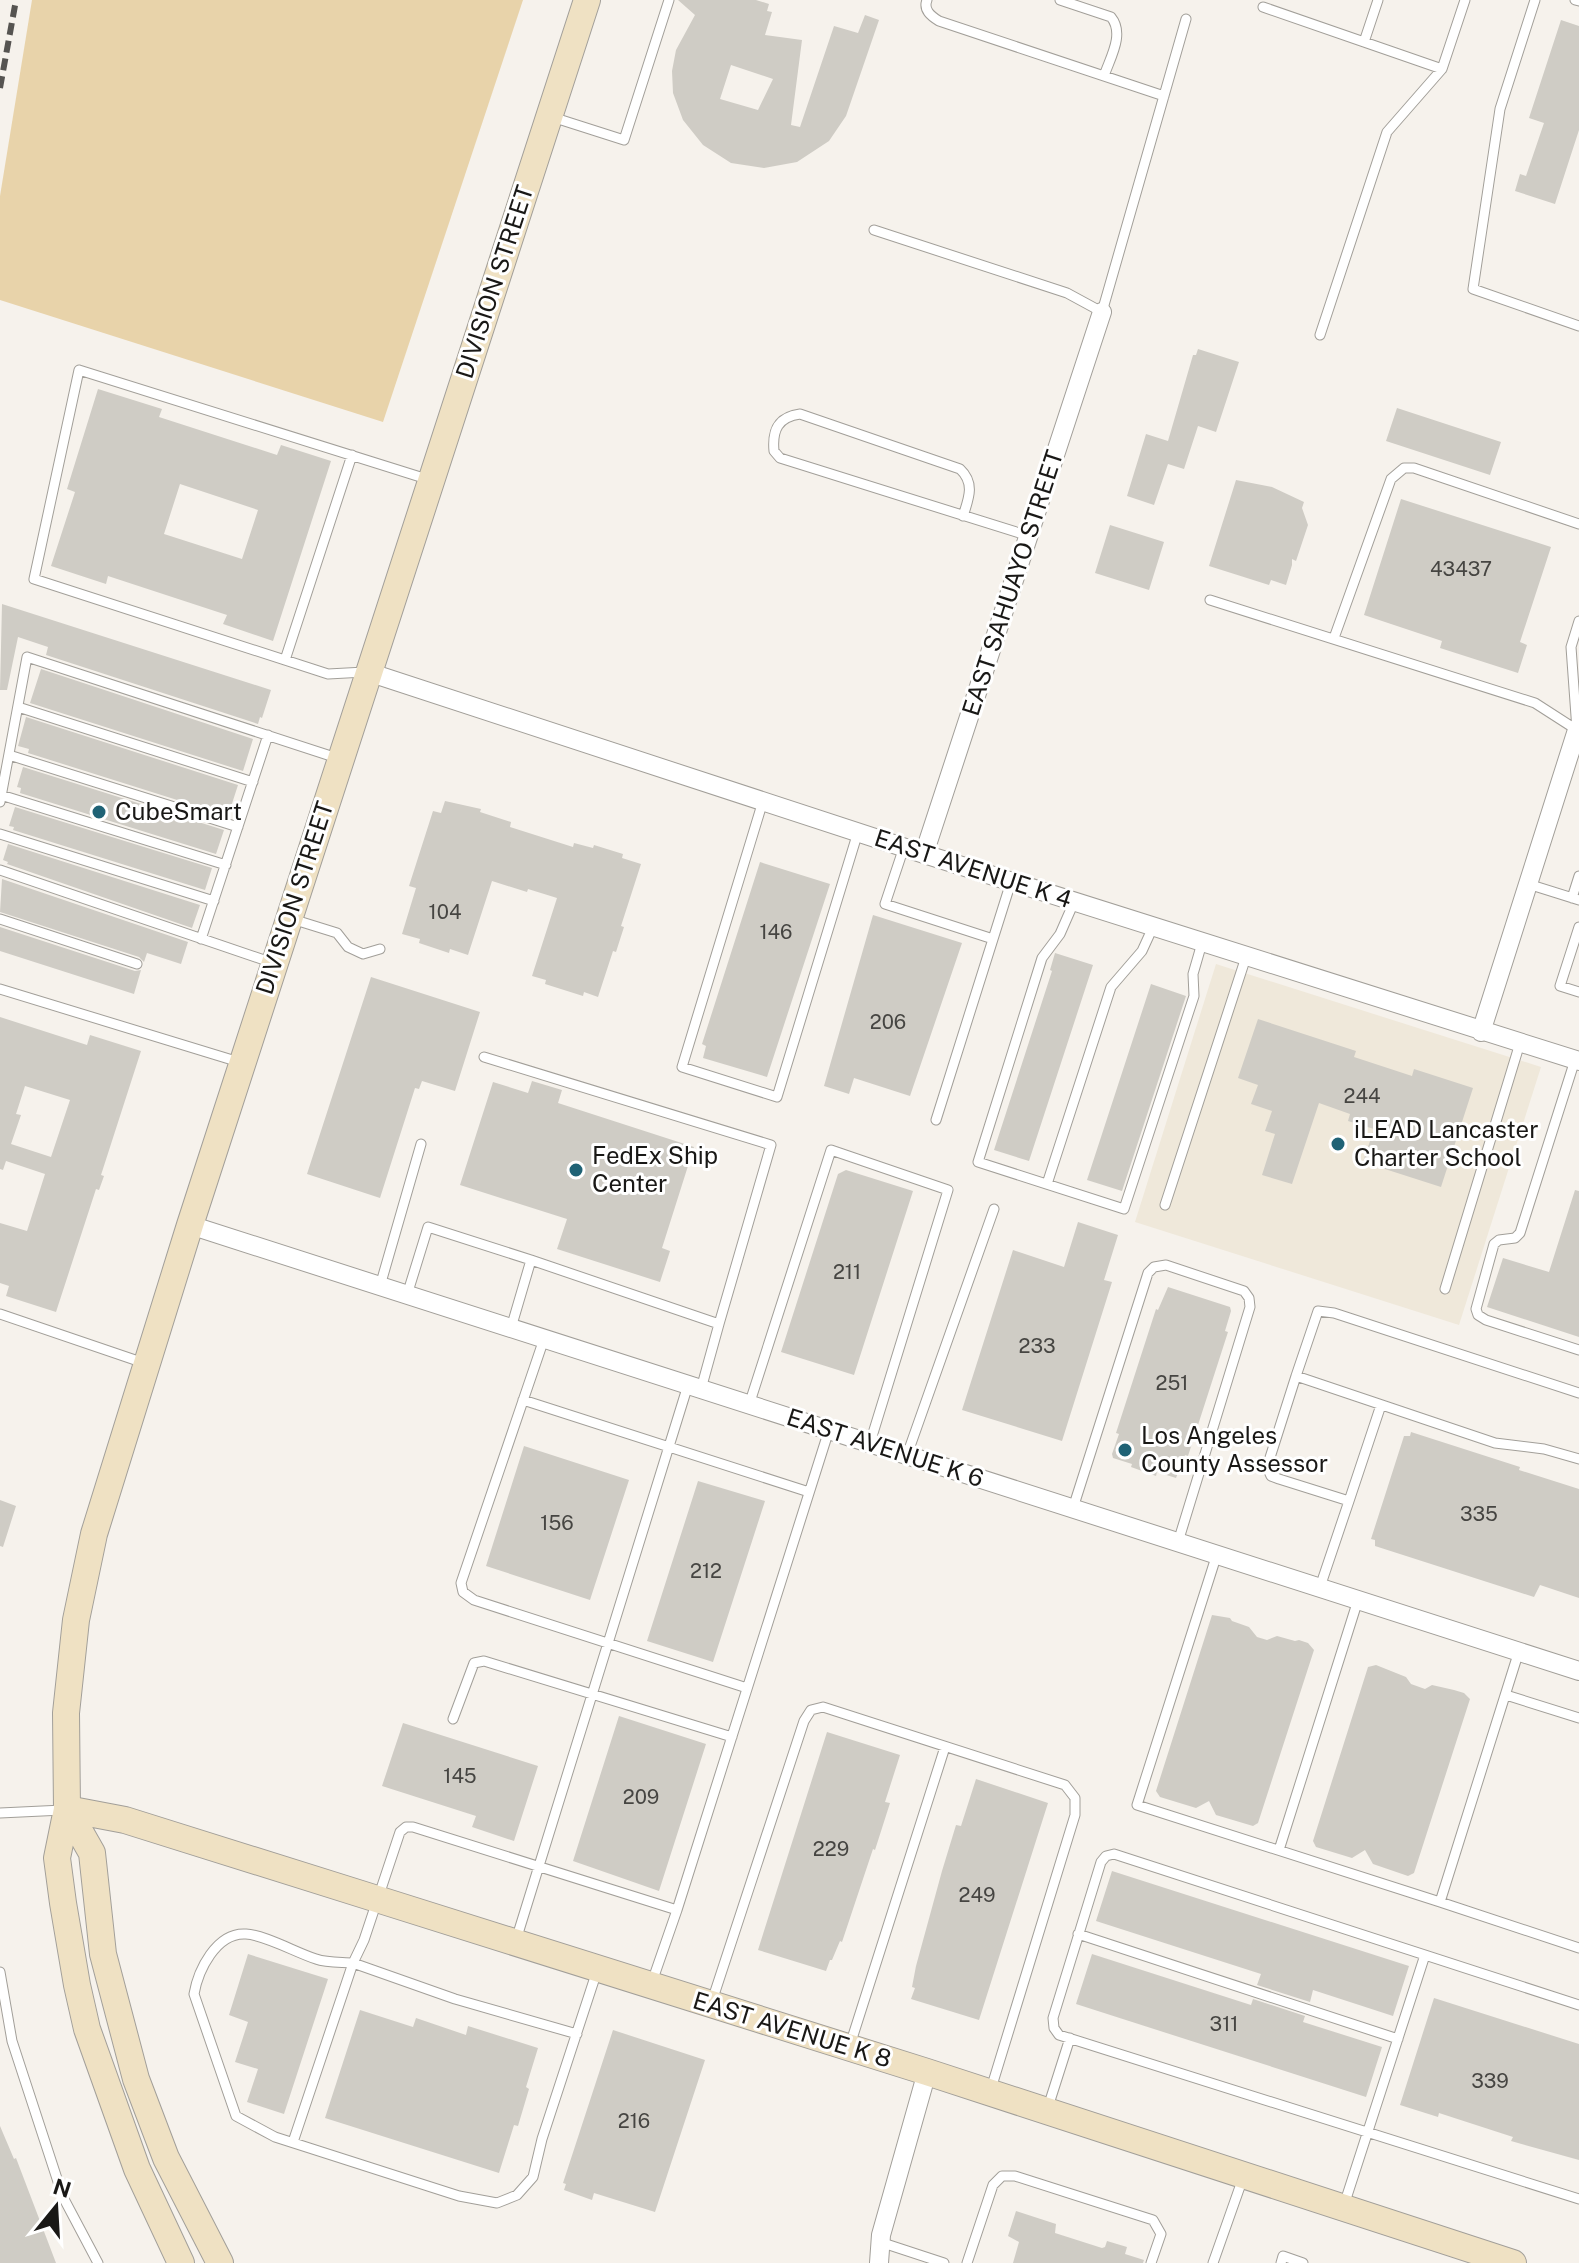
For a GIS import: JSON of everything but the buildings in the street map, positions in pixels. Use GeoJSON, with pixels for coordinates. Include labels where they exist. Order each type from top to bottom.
{"type":"FeatureCollection","features":[{"type":"Feature","properties":{"kind":"main road","name":"DIVISION STREET"},"geometry":{"type":"LineString","coordinates":[[181,2263],[137,2169],[87,2029],[77,1985],[57,1858],[67,1809],[66,1713],[76,1620],[94,1534],[190,1225],[587,0]]}},
{"type":"Feature","properties":{"kind":"main road","name":"EAST AVENUE K 8"},"geometry":{"type":"LineString","coordinates":[[67,1809],[125,1820],[598,1968],[1245,2174],[1478,2258],[1513,2263]]}},
{"type":"Feature","properties":{"kind":"main road"},"geometry":{"type":"LineString","coordinates":[[67,1809],[92,1853],[103,1954],[136,2079],[166,2158],[220,2263]]}},
{"type":"Feature","properties":{"kind":"street","name":"EAST SAHUAYO STREET"},"geometry":{"type":"LineString","coordinates":[[924,854],[1102,312]]}},
{"type":"Feature","properties":{"kind":"street","name":"EAST AVENUE K 4"},"geometry":{"type":"LineString","coordinates":[[368,672],[1011,882],[1577,1061]]}},
{"type":"Feature","properties":{"kind":"street"},"geometry":{"type":"LineString","coordinates":[[1481,1032],[1528,884],[1572,775],[1577,730]]}},
{"type":"Feature","properties":{"kind":"street","name":"EAST AVENUE K 6"},"geometry":{"type":"LineString","coordinates":[[190,1225],[1579,1671]]}},
{"type":"Feature","properties":{"kind":"street"},"geometry":{"type":"LineString","coordinates":[[879,2263],[880,2242],[927,2072]]}},
{"type":"Feature","properties":{"kind":"lane"},"geometry":{"type":"LineString","coordinates":[[549,116],[624,140],[669,0]]}},
{"type":"Feature","properties":{"kind":"lane"},"geometry":{"type":"LineString","coordinates":[[927,0],[928,14],[939,21],[1164,96]]}},
{"type":"Feature","properties":{"kind":"lane"},"geometry":{"type":"LineString","coordinates":[[1060,0],[1116,21],[1117,39],[1104,76]]}},
{"type":"Feature","properties":{"kind":"lane"},"geometry":{"type":"LineString","coordinates":[[1364,42],[1378,0]]}},
{"type":"Feature","properties":{"kind":"lane"},"geometry":{"type":"LineString","coordinates":[[1320,335],[1387,132],[1442,69],[1465,0]]}},
{"type":"Feature","properties":{"kind":"lane"},"geometry":{"type":"LineString","coordinates":[[1535,0],[1500,109],[1473,289],[1579,326]]}},
{"type":"Feature","properties":{"kind":"lane"},"geometry":{"type":"LineString","coordinates":[[1263,7],[1442,69]]}},
{"type":"Feature","properties":{"kind":"lane"},"geometry":{"type":"LineString","coordinates":[[874,230],[1067,293],[1102,312],[1186,19]]}},
{"type":"Feature","properties":{"kind":"lane"},"geometry":{"type":"LineString","coordinates":[[368,672],[328,674],[34,579],[79,370],[430,480]]}},
{"type":"Feature","properties":{"kind":"lane"},"geometry":{"type":"LineString","coordinates":[[963,516],[971,485],[960,469],[800,414],[781,419],[777,426],[774,451],[780,458],[963,516],[1029,536]]}},
{"type":"Feature","properties":{"kind":"lane"},"geometry":{"type":"LineString","coordinates":[[285,660],[352,455]]}},
{"type":"Feature","properties":{"kind":"lane"},"geometry":{"type":"LineString","coordinates":[[1334,638],[1391,479],[1398,471],[1414,468],[1579,524]]}},
{"type":"Feature","properties":{"kind":"lane"},"geometry":{"type":"LineString","coordinates":[[1210,600],[1535,703],[1577,730]]}},
{"type":"Feature","properties":{"kind":"lane"},"geometry":{"type":"LineString","coordinates":[[1577,730],[1571,647],[1579,621]]}},
{"type":"Feature","properties":{"kind":"lane"},"geometry":{"type":"LineString","coordinates":[[226,865],[1,799],[27,657],[340,759]]}},
{"type":"Feature","properties":{"kind":"lane"},"geometry":{"type":"LineString","coordinates":[[18,707],[253,782]]}},
{"type":"Feature","properties":{"kind":"lane"},"geometry":{"type":"LineString","coordinates":[[201,939],[268,735]]}},
{"type":"Feature","properties":{"kind":"lane"},"geometry":{"type":"LineString","coordinates":[[9,755],[238,827]]}},
{"type":"Feature","properties":{"kind":"lane"},"geometry":{"type":"LineString","coordinates":[[763,801],[682,1067],[777,1097],[858,832]]}},
{"type":"Feature","properties":{"kind":"lane"},"geometry":{"type":"LineString","coordinates":[[0,834],[214,901]]}},
{"type":"Feature","properties":{"kind":"lane"},"geometry":{"type":"LineString","coordinates":[[904,847],[885,904],[993,939]]}},
{"type":"Feature","properties":{"kind":"lane"},"geometry":{"type":"LineString","coordinates":[[0,870],[274,963]]}},
{"type":"Feature","properties":{"kind":"lane"},"geometry":{"type":"LineString","coordinates":[[1528,884],[1576,899],[1579,876]]}},
{"type":"Feature","properties":{"kind":"lane"},"geometry":{"type":"LineString","coordinates":[[936,1120],[1011,882]]}},
{"type":"Feature","properties":{"kind":"lane"},"geometry":{"type":"LineString","coordinates":[[1074,902],[1060,934],[1042,958],[978,1162],[1124,1209],[1194,996],[1193,974],[1202,943]]}},
{"type":"Feature","properties":{"kind":"lane"},"geometry":{"type":"LineString","coordinates":[[289,918],[337,933],[348,947],[363,954],[380,949]]}},
{"type":"Feature","properties":{"kind":"lane"},"geometry":{"type":"LineString","coordinates":[[0,919],[137,964]]}},
{"type":"Feature","properties":{"kind":"lane"},"geometry":{"type":"LineString","coordinates":[[1047,1184],[1111,987],[1142,951],[1153,927]]}},
{"type":"Feature","properties":{"kind":"lane"},"geometry":{"type":"LineString","coordinates":[[1579,927],[1560,986],[1579,992]]}},
{"type":"Feature","properties":{"kind":"lane"},"geometry":{"type":"LineString","coordinates":[[1165,1205],[1246,957]]}},
{"type":"Feature","properties":{"kind":"lane"},"geometry":{"type":"LineString","coordinates":[[0,989],[242,1063]]}},
{"type":"Feature","properties":{"kind":"lane"},"geometry":{"type":"LineString","coordinates":[[1445,1289],[1520,1043]]}},
{"type":"Feature","properties":{"kind":"lane"},"geometry":{"type":"LineString","coordinates":[[484,1057],[771,1145],[719,1324],[668,1448],[515,1943]]}},
{"type":"Feature","properties":{"kind":"lane"},"geometry":{"type":"LineString","coordinates":[[1577,1061],[1520,1233],[1515,1238],[1499,1240],[1494,1244],[1476,1309],[1478,1315],[1486,1320],[1579,1350]]}},
{"type":"Feature","properties":{"kind":"lane"},"geometry":{"type":"LineString","coordinates":[[380,1286],[421,1144]]}},
{"type":"Feature","properties":{"kind":"lane"},"geometry":{"type":"LineString","coordinates":[[749,1405],[831,1150],[948,1190],[870,1443]]}},
{"type":"Feature","properties":{"kind":"lane"},"geometry":{"type":"LineString","coordinates":[[907,1455],[994,1209]]}},
{"type":"Feature","properties":{"kind":"lane"},"geometry":{"type":"LineString","coordinates":[[407,1295],[428,1227],[719,1324]]}},
{"type":"Feature","properties":{"kind":"lane"},"geometry":{"type":"LineString","coordinates":[[511,1328],[531,1260]]}},
{"type":"Feature","properties":{"kind":"lane"},"geometry":{"type":"LineString","coordinates":[[1073,1508],[1148,1273],[1154,1267],[1166,1265],[1244,1291],[1250,1307],[1178,1542]]}},
{"type":"Feature","properties":{"kind":"lane"},"geometry":{"type":"LineString","coordinates":[[1349,1501],[1271,1476],[1267,1467],[1318,1311],[1334,1313],[1579,1393]]}},
{"type":"Feature","properties":{"kind":"lane"},"geometry":{"type":"LineString","coordinates":[[0,1314],[147,1364]]}},
{"type":"Feature","properties":{"kind":"lane"},"geometry":{"type":"LineString","coordinates":[[544,1339],[461,1583],[463,1592],[474,1600],[747,1688]]}},
{"type":"Feature","properties":{"kind":"lane"},"geometry":{"type":"LineString","coordinates":[[1296,1376],[1495,1443],[1544,1449],[1579,1459]]}},
{"type":"Feature","properties":{"kind":"lane"},"geometry":{"type":"LineString","coordinates":[[523,1400],[809,1492]]}},
{"type":"Feature","properties":{"kind":"lane"},"geometry":{"type":"LineString","coordinates":[[1320,1587],[1381,1405]]}},
{"type":"Feature","properties":{"kind":"lane"},"geometry":{"type":"LineString","coordinates":[[651,1985],[829,1430]]}},
{"type":"Feature","properties":{"kind":"lane"},"geometry":{"type":"LineString","coordinates":[[1217,1554],[1137,1805],[1579,1948]]}},
{"type":"Feature","properties":{"kind":"lane"},"geometry":{"type":"LineString","coordinates":[[1279,1850],[1358,1600]]}},
{"type":"Feature","properties":{"kind":"lane"},"geometry":{"type":"LineString","coordinates":[[1440,1902],[1519,1651]]}},
{"type":"Feature","properties":{"kind":"lane"},"geometry":{"type":"LineString","coordinates":[[453,1719],[469,1671],[474,1663],[484,1661],[732,1737]]}},
{"type":"Feature","properties":{"kind":"lane"},"geometry":{"type":"LineString","coordinates":[[1506,1695],[1579,1718]]}},
{"type":"Feature","properties":{"kind":"lane"},"geometry":{"type":"LineString","coordinates":[[711,2004],[804,1721],[811,1710],[823,1707],[1065,1785],[1075,1798],[1075,1815],[989,2093]]}},
{"type":"Feature","properties":{"kind":"lane"},"geometry":{"type":"LineString","coordinates":[[849,2048],[945,1747]]}},
{"type":"Feature","properties":{"kind":"lane"},"geometry":{"type":"LineString","coordinates":[[0,1813],[67,1809]]}},
{"type":"Feature","properties":{"kind":"lane"},"geometry":{"type":"LineString","coordinates":[[293,2142],[353,1963],[360,1952],[400,1832],[406,1827],[677,1910]]}},
{"type":"Feature","properties":{"kind":"lane"},"geometry":{"type":"LineString","coordinates":[[1579,2005],[1114,1854],[1106,1856],[1101,1862],[1053,2018],[1059,2035],[1579,2199]]}},
{"type":"Feature","properties":{"kind":"lane"},"geometry":{"type":"LineString","coordinates":[[577,2034],[455,1999],[353,1963],[319,1960],[245,1934],[225,1940],[206,1960],[197,1974],[194,1994],[236,2116],[275,2137],[459,2196],[497,2203],[517,2195],[533,2177],[542,2139],[577,2034],[598,1968]]}},
{"type":"Feature","properties":{"kind":"lane"},"geometry":{"type":"LineString","coordinates":[[1078,1934],[1398,2039]]}},
{"type":"Feature","properties":{"kind":"lane"},"geometry":{"type":"LineString","coordinates":[[1343,2208],[1425,1955]]}},
{"type":"Feature","properties":{"kind":"lane"},"geometry":{"type":"LineString","coordinates":[[0,1972],[12,2041],[63,2197],[98,2263]]}},
{"type":"Feature","properties":{"kind":"lane"},"geometry":{"type":"LineString","coordinates":[[1046,2112],[1070,2038]]}},
{"type":"Feature","properties":{"kind":"lane"},"geometry":{"type":"LineString","coordinates":[[1213,2263],[1245,2174]]}},
{"type":"Feature","properties":{"kind":"lane"},"geometry":{"type":"LineString","coordinates":[[967,2263],[993,2185],[1002,2176],[1015,2176],[1153,2220],[1161,2234],[1151,2263]]}},
{"type":"Feature","properties":{"kind":"lane"},"geometry":{"type":"LineString","coordinates":[[880,2242],[944,2263]]}},
{"type":"Feature","properties":{"kind":"lane"},"geometry":{"type":"LineString","coordinates":[[1281,2263],[1283,2256],[1303,2263]]}},
{"type":"Feature","properties":{"kind":"shaded area"},"geometry":{"type":"Polygon","coordinates":[[[32,0],[523,0],[383,422],[0,300],[0,196],[32,0]]]}},
{"type":"Feature","properties":{"kind":"shaded area","name":"iLEAD Lancaster Charter School"},"geometry":{"type":"Polygon","coordinates":[[[1216,964],[1541,1067],[1459,1325],[1135,1222],[1216,964]]]}},
{"type":"Feature","properties":{"kind":"railway"},"geometry":{"type":"LineString","coordinates":[[0,88],[16,0]]}},
{"type":"Feature","properties":{"kind":"place","name":"CubeSmart"},"geometry":{"type":"Point","coordinates":[99,812]}},
{"type":"Feature","properties":{"kind":"place","name":"iLEAD Lancaster Charter School"},"geometry":{"type":"Point","coordinates":[1338,1144]}},
{"type":"Feature","properties":{"kind":"place","name":"FedEx Ship Center"},"geometry":{"type":"Point","coordinates":[576,1170]}},
{"type":"Feature","properties":{"kind":"place","name":"Los Angeles County Assessor"},"geometry":{"type":"Point","coordinates":[1125,1450]}}]}
